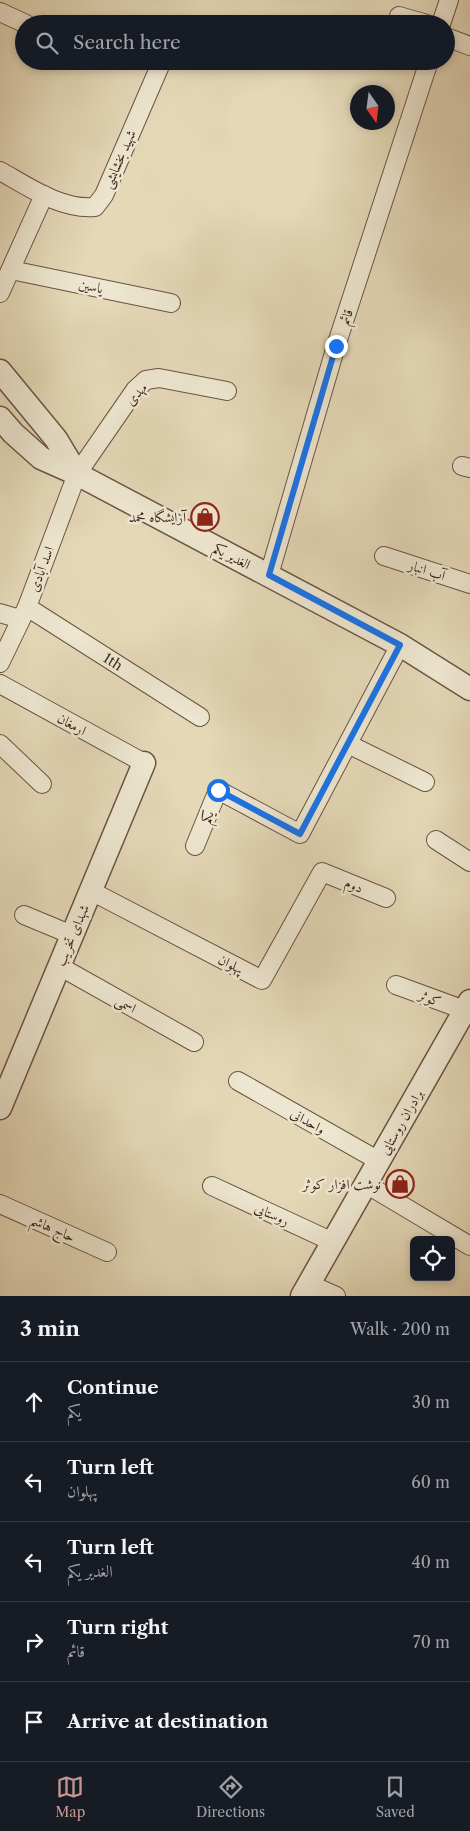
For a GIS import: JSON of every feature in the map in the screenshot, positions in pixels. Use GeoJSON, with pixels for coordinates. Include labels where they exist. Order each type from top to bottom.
{"type":"FeatureCollection","features":[{"type":"Feature","properties":{"kind":"street"},"geometry":{"type":"LineString","coordinates":[[445,15],[449,0]]}},
{"type":"Feature","properties":{"kind":"street"},"geometry":{"type":"LineString","coordinates":[[0,12],[15,19]]}},
{"type":"Feature","properties":{"kind":"street"},"geometry":{"type":"LineString","coordinates":[[455,40],[470,46]]}},
{"type":"Feature","properties":{"kind":"street","name":"شهید بخشایشی"},"geometry":{"type":"LineString","coordinates":[[0,171],[44,195],[80,208],[95,207],[104,195],[158,70]]}},
{"type":"Feature","properties":{"kind":"street","name":"قائم"},"geometry":{"type":"LineString","coordinates":[[269,575],[336,346],[426,70]]}},
{"type":"Feature","properties":{"kind":"street"},"geometry":{"type":"LineString","coordinates":[[0,293],[44,195]]}},
{"type":"Feature","properties":{"kind":"street","name":"یاسین"},"geometry":{"type":"LineString","coordinates":[[10,270],[172,303]]}},
{"type":"Feature","properties":{"kind":"street"},"geometry":{"type":"LineString","coordinates":[[0,371],[56,439],[77,474]]}},
{"type":"Feature","properties":{"kind":"street","name":"مهدی"},"geometry":{"type":"LineString","coordinates":[[77,474],[135,390],[146,380],[158,378],[227,391]]}},
{"type":"Feature","properties":{"kind":"street","name":"الغدیر یکم"},"geometry":{"type":"LineString","coordinates":[[4,427],[41,458],[77,474],[269,575],[469,684]]}},
{"type":"Feature","properties":{"kind":"street","name":"اسد آبادی"},"geometry":{"type":"LineString","coordinates":[[0,663],[23,613],[77,474]]}},
{"type":"Feature","properties":{"kind":"street","name":"آب انبار"},"geometry":{"type":"LineString","coordinates":[[384,556],[470,584]]}},
{"type":"Feature","properties":{"kind":"street"},"geometry":{"type":"LineString","coordinates":[[0,613],[23,613]]}},
{"type":"Feature","properties":{"kind":"street","name":"1th"},"geometry":{"type":"LineString","coordinates":[[23,613],[200,717]]}},
{"type":"Feature","properties":{"kind":"street"},"geometry":{"type":"LineString","coordinates":[[400,645],[348,744],[426,782]]}},
{"type":"Feature","properties":{"kind":"street","name":"ارمغان"},"geometry":{"type":"LineString","coordinates":[[0,684],[144,763]]}},
{"type":"Feature","properties":{"kind":"street"},"geometry":{"type":"LineString","coordinates":[[0,744],[42,784]]}},
{"type":"Feature","properties":{"kind":"street","name":"یکم"},"geometry":{"type":"LineString","coordinates":[[195,846],[218,790],[300,834],[348,744]]}},
{"type":"Feature","properties":{"kind":"street","name":"شهدای تخریب"},"geometry":{"type":"LineString","coordinates":[[2,1097],[144,763]]}},
{"type":"Feature","properties":{"kind":"street"},"geometry":{"type":"LineString","coordinates":[[436,840],[470,862]]}},
{"type":"Feature","properties":{"kind":"street","name":"پهلوان"},"geometry":{"type":"LineString","coordinates":[[91,891],[262,980],[322,872]]}},
{"type":"Feature","properties":{"kind":"street","name":"دوم"},"geometry":{"type":"LineString","coordinates":[[322,872],[386,898]]}},
{"type":"Feature","properties":{"kind":"street"},"geometry":{"type":"LineString","coordinates":[[24,914],[72,935]]}},
{"type":"Feature","properties":{"kind":"street","name":"اسمی"},"geometry":{"type":"LineString","coordinates":[[59,966],[194,1042]]}},
{"type":"Feature","properties":{"kind":"street","name":"کوثر"},"geometry":{"type":"LineString","coordinates":[[396,985],[468,1008]]}},
{"type":"Feature","properties":{"kind":"street","name":"برادران روستایی"},"geometry":{"type":"LineString","coordinates":[[306,1290],[468,1008]]}},
{"type":"Feature","properties":{"kind":"street","name":"واحدانی"},"geometry":{"type":"LineString","coordinates":[[238,1081],[379,1161]]}},
{"type":"Feature","properties":{"kind":"street"},"geometry":{"type":"LineString","coordinates":[[366,1184],[470,1246]]}},
{"type":"Feature","properties":{"kind":"street","name":"روستایی"},"geometry":{"type":"LineString","coordinates":[[212,1186],[333,1242]]}},
{"type":"Feature","properties":{"kind":"street","name":"حاج هاشم"},"geometry":{"type":"LineString","coordinates":[[0,1204],[107,1252]]}},
{"type":"Feature","properties":{"kind":"street"},"geometry":{"type":"LineString","coordinates":[[306,1290],[336,1296]]}},
{"type":"Feature","properties":{"kind":"place","name":"آرایشگاه محمد"},"geometry":{"type":"Point","coordinates":[205,517]}},
{"type":"Feature","properties":{"kind":"place","name":"نوشت افزار کوثر"},"geometry":{"type":"Point","coordinates":[400,1184]}},
{"type":"Feature","properties":{"kind":"route"},"geometry":{"type":"LineString","coordinates":[[218,790],[300,834],[400,645],[269,575],[336,346]]}}]}
